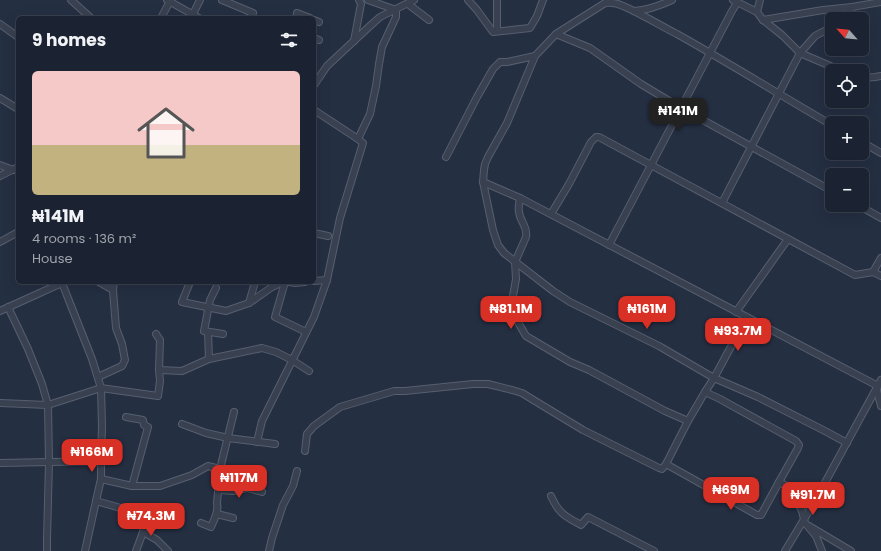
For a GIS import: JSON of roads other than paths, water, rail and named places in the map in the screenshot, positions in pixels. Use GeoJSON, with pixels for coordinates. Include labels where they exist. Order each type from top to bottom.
{"type":"FeatureCollection","features":[{"type":"Feature","properties":{"kind":"street"},"geometry":{"type":"LineString","coordinates":[[71,0],[89,16]]}},
{"type":"Feature","properties":{"kind":"street"},"geometry":{"type":"LineString","coordinates":[[162,16],[169,1],[191,15],[200,0]]}},
{"type":"Feature","properties":{"kind":"street"},"geometry":{"type":"LineString","coordinates":[[222,0],[253,13],[251,16]]}},
{"type":"Feature","properties":{"kind":"street"},"geometry":{"type":"LineString","coordinates":[[352,0],[360,2],[367,0],[396,10]]}},
{"type":"Feature","properties":{"kind":"street"},"geometry":{"type":"LineString","coordinates":[[316,82],[327,66],[380,17],[414,0]]}},
{"type":"Feature","properties":{"kind":"street"},"geometry":{"type":"LineString","coordinates":[[468,0],[493,32],[530,28],[537,16],[543,0]]}},
{"type":"Feature","properties":{"kind":"street"},"geometry":{"type":"LineString","coordinates":[[497,0],[497,31]]}},
{"type":"Feature","properties":{"kind":"street"},"geometry":{"type":"LineString","coordinates":[[654,8],[659,0]]}},
{"type":"Feature","properties":{"kind":"street"},"geometry":{"type":"LineString","coordinates":[[634,11],[644,11],[672,0]]}},
{"type":"Feature","properties":{"kind":"street"},"geometry":{"type":"LineString","coordinates":[[757,12],[760,0]]}},
{"type":"Feature","properties":{"kind":"street"},"geometry":{"type":"LineString","coordinates":[[609,245],[736,1],[757,12],[763,20],[782,35],[800,53],[826,64]]}},
{"type":"Feature","properties":{"kind":"street"},"geometry":{"type":"LineString","coordinates":[[354,42],[360,2]]}},
{"type":"Feature","properties":{"kind":"street"},"geometry":{"type":"LineString","coordinates":[[825,121],[710,53],[634,11],[610,2],[605,3],[556,34],[535,56],[507,123],[485,164],[483,182],[493,230],[498,245],[504,253],[552,291],[570,302],[659,346],[714,378],[758,397],[847,443]]}},
{"type":"Feature","properties":{"kind":"street"},"geometry":{"type":"LineString","coordinates":[[763,20],[881,2]]}},
{"type":"Feature","properties":{"kind":"street"},"geometry":{"type":"LineString","coordinates":[[408,4],[429,20]]}},
{"type":"Feature","properties":{"kind":"street"},"geometry":{"type":"LineString","coordinates":[[849,12],[852,7]]}},
{"type":"Feature","properties":{"kind":"street"},"geometry":{"type":"LineString","coordinates":[[358,139],[370,114],[382,48],[396,17],[396,10]]}},
{"type":"Feature","properties":{"kind":"street"},"geometry":{"type":"LineString","coordinates":[[296,16],[297,13],[305,16]]}},
{"type":"Feature","properties":{"kind":"street"},"geometry":{"type":"LineString","coordinates":[[0,24],[16,36]]}},
{"type":"Feature","properties":{"kind":"street"},"geometry":{"type":"LineString","coordinates":[[722,202],[800,53],[815,36],[825,31]]}},
{"type":"Feature","properties":{"kind":"street"},"geometry":{"type":"LineString","coordinates":[[556,34],[590,48],[641,84],[681,108],[825,187]]}},
{"type":"Feature","properties":{"kind":"street"},"geometry":{"type":"LineString","coordinates":[[446,157],[493,69],[500,62],[535,56]]}},
{"type":"Feature","properties":{"kind":"street"},"geometry":{"type":"LineString","coordinates":[[869,77],[881,76]]}},
{"type":"Feature","properties":{"kind":"street"},"geometry":{"type":"LineString","coordinates":[[0,98],[16,108]]}},
{"type":"Feature","properties":{"kind":"street"},"geometry":{"type":"LineString","coordinates":[[257,442],[262,421],[314,317],[327,280],[340,218],[363,143],[316,111]]}},
{"type":"Feature","properties":{"kind":"street"},"geometry":{"type":"LineString","coordinates":[[551,214],[569,184],[590,142],[596,137],[599,137],[722,202],[854,275],[873,272],[881,276]]}},
{"type":"Feature","properties":{"kind":"street"},"geometry":{"type":"LineString","coordinates":[[869,146],[881,152]]}},
{"type":"Feature","properties":{"kind":"street"},"geometry":{"type":"LineString","coordinates":[[0,165],[15,169]]}},
{"type":"Feature","properties":{"kind":"street"},"geometry":{"type":"LineString","coordinates":[[0,176],[15,169]]}},
{"type":"Feature","properties":{"kind":"street"},"geometry":{"type":"LineString","coordinates":[[483,182],[520,198],[551,214],[879,387]]}},
{"type":"Feature","properties":{"kind":"street"},"geometry":{"type":"LineString","coordinates":[[520,198],[519,211],[527,233],[515,262],[516,279],[512,302],[518,324],[526,336],[570,362],[589,370],[665,412],[688,421]]}},
{"type":"Feature","properties":{"kind":"street"},"geometry":{"type":"LineString","coordinates":[[869,211],[881,218]]}},
{"type":"Feature","properties":{"kind":"street"},"geometry":{"type":"LineString","coordinates":[[0,242],[16,233]]}},
{"type":"Feature","properties":{"kind":"street"},"geometry":{"type":"LineString","coordinates":[[316,233],[328,236]]}},
{"type":"Feature","properties":{"kind":"street"},"geometry":{"type":"LineString","coordinates":[[736,312],[788,239]]}},
{"type":"Feature","properties":{"kind":"street"},"geometry":{"type":"LineString","coordinates":[[873,272],[881,258]]}},
{"type":"Feature","properties":{"kind":"street"},"geometry":{"type":"LineString","coordinates":[[316,281],[327,280]]}},
{"type":"Feature","properties":{"kind":"street"},"geometry":{"type":"LineString","coordinates":[[0,311],[61,284]]}},
{"type":"Feature","properties":{"kind":"street"},"geometry":{"type":"LineString","coordinates":[[63,284],[92,359],[101,388],[101,479],[85,551]]}},
{"type":"Feature","properties":{"kind":"street"},"geometry":{"type":"LineString","coordinates":[[102,284],[113,290]]}},
{"type":"Feature","properties":{"kind":"street"},"geometry":{"type":"LineString","coordinates":[[98,377],[122,366],[125,360],[122,344],[116,328],[114,284]]}},
{"type":"Feature","properties":{"kind":"street"},"geometry":{"type":"LineString","coordinates":[[189,284],[182,302],[226,311],[250,303],[272,287],[279,284]]}},
{"type":"Feature","properties":{"kind":"street"},"geometry":{"type":"LineString","coordinates":[[250,303],[255,284]]}},
{"type":"Feature","properties":{"kind":"street"},"geometry":{"type":"LineString","coordinates":[[284,284],[276,317],[306,332]]}},
{"type":"Feature","properties":{"kind":"street"},"geometry":{"type":"LineString","coordinates":[[216,288],[208,307],[204,331],[223,334]]}},
{"type":"Feature","properties":{"kind":"street"},"geometry":{"type":"LineString","coordinates":[[8,307],[28,349],[42,384],[48,405],[49,462],[47,551]]}},
{"type":"Feature","properties":{"kind":"street"},"geometry":{"type":"LineString","coordinates":[[305,451],[306,434],[314,426],[340,407],[394,391],[488,384],[507,388],[522,394],[583,430],[662,469],[747,317]]}},
{"type":"Feature","properties":{"kind":"street"},"geometry":{"type":"LineString","coordinates":[[208,332],[209,360]]}},
{"type":"Feature","properties":{"kind":"street"},"geometry":{"type":"LineString","coordinates":[[0,403],[48,405],[101,388],[158,396],[160,381],[160,340],[156,334]]}},
{"type":"Feature","properties":{"kind":"street"},"geometry":{"type":"LineString","coordinates":[[159,370],[182,371],[209,360],[262,348],[276,352],[309,371]]}},
{"type":"Feature","properties":{"kind":"street"},"geometry":{"type":"LineString","coordinates":[[879,387],[881,406]]}},
{"type":"Feature","properties":{"kind":"street"},"geometry":{"type":"LineString","coordinates":[[785,551],[804,521],[879,387]]}},
{"type":"Feature","properties":{"kind":"street"},"geometry":{"type":"LineString","coordinates":[[666,464],[758,515],[761,515],[798,448],[799,446],[796,441],[705,392]]}},
{"type":"Feature","properties":{"kind":"street"},"geometry":{"type":"LineString","coordinates":[[201,524],[212,527],[217,514],[220,469],[234,412]]}},
{"type":"Feature","properties":{"kind":"street"},"geometry":{"type":"LineString","coordinates":[[126,417],[143,420],[144,425],[148,427],[132,486]]}},
{"type":"Feature","properties":{"kind":"street"},"geometry":{"type":"LineString","coordinates":[[182,424],[206,433],[228,438],[275,444]]}},
{"type":"Feature","properties":{"kind":"street"},"geometry":{"type":"LineString","coordinates":[[0,463],[101,461]]}},
{"type":"Feature","properties":{"kind":"street"},"geometry":{"type":"LineString","coordinates":[[101,479],[132,486],[160,486],[192,475],[208,466],[220,469]]}},
{"type":"Feature","properties":{"kind":"street"},"geometry":{"type":"LineString","coordinates":[[268,551],[283,505],[297,471]]}},
{"type":"Feature","properties":{"kind":"street"},"geometry":{"type":"LineString","coordinates":[[779,482],[815,501]]}},
{"type":"Feature","properties":{"kind":"street"},"geometry":{"type":"LineString","coordinates":[[219,490],[233,491],[247,488],[262,492]]}},
{"type":"Feature","properties":{"kind":"street"},"geometry":{"type":"LineString","coordinates":[[790,488],[802,511],[804,521],[816,536],[822,551]]}},
{"type":"Feature","properties":{"kind":"street"},"geometry":{"type":"LineString","coordinates":[[551,496],[555,506],[563,515],[581,525],[588,517],[654,551]]}},
{"type":"Feature","properties":{"kind":"street"},"geometry":{"type":"LineString","coordinates":[[96,501],[149,516],[136,551]]}},
{"type":"Feature","properties":{"kind":"street"},"geometry":{"type":"LineString","coordinates":[[217,514],[233,518]]}},
{"type":"Feature","properties":{"kind":"street"},"geometry":{"type":"LineString","coordinates":[[804,521],[851,551]]}},
{"type":"Feature","properties":{"kind":"street"},"geometry":{"type":"LineString","coordinates":[[143,532],[157,540],[168,551]]}}]}
